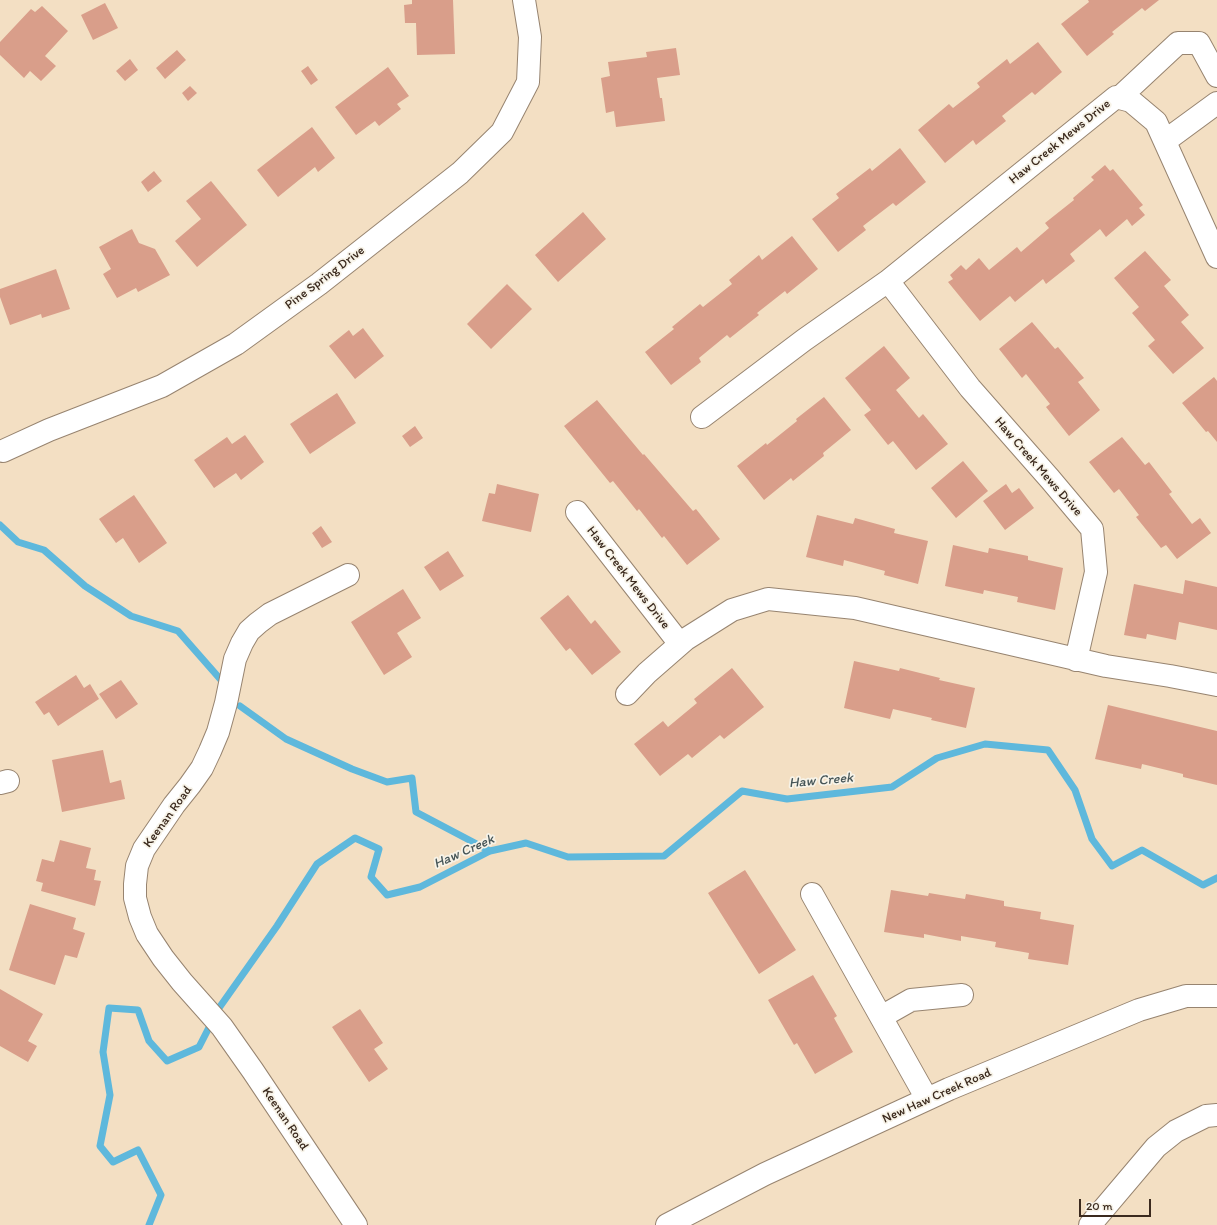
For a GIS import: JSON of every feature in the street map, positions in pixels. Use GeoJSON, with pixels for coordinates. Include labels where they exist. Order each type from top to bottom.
{"type":"FeatureCollection","features":[{"type":"Feature","properties":{"kind":"street","name":"Pine Spring Drive"},"geometry":{"type":"LineString","coordinates":[[2,451],[49,430],[162,386],[236,344],[319,284],[460,174],[502,132],[528,82],[530,37],[524,0]]}},
{"type":"Feature","properties":{"kind":"street"},"geometry":{"type":"LineString","coordinates":[[1119,98],[1178,43],[1199,43],[1217,76]]}},
{"type":"Feature","properties":{"kind":"street","name":"Haw Creek Mews Drive"},"geometry":{"type":"LineString","coordinates":[[702,417],[804,340],[888,281],[1116,97],[1131,101],[1156,122],[1217,257]]}},
{"type":"Feature","properties":{"kind":"street"},"geometry":{"type":"LineString","coordinates":[[1165,141],[1217,103]]}},
{"type":"Feature","properties":{"kind":"street","name":"Haw Creek Mews Drive"},"geometry":{"type":"LineString","coordinates":[[888,281],[970,388],[1050,479],[1092,530],[1096,572],[1076,660]]}},
{"type":"Feature","properties":{"kind":"street","name":"Haw Creek Mews Drive"},"geometry":{"type":"LineString","coordinates":[[577,512],[680,644]]}},
{"type":"Feature","properties":{"kind":"street","name":"Keenan Road"},"geometry":{"type":"LineString","coordinates":[[348,575],[270,614],[258,622],[249,631],[235,659],[218,732],[202,768],[157,827],[144,849],[137,866],[134,884],[135,898],[140,917],[147,934],[163,958],[182,982],[222,1027],[356,1225]]}},
{"type":"Feature","properties":{"kind":"street"},"geometry":{"type":"LineString","coordinates":[[626,694],[647,673],[686,639],[732,610],[768,599],[855,608],[1076,660],[1217,685]]}},
{"type":"Feature","properties":{"kind":"street"},"geometry":{"type":"LineString","coordinates":[[812,894],[927,1099]]}},
{"type":"Feature","properties":{"kind":"street"},"geometry":{"type":"LineString","coordinates":[[881,1017],[911,1000],[962,995]]}},
{"type":"Feature","properties":{"kind":"street","name":"New Haw Creek Road"},"geometry":{"type":"LineString","coordinates":[[667,1225],[765,1174],[927,1099],[1138,1010],[1186,996],[1217,996]]}},
{"type":"Feature","properties":{"kind":"street"},"geometry":{"type":"LineString","coordinates":[[1090,1225],[1156,1147],[1176,1131],[1206,1116],[1217,1115]]}},
{"type":"Feature","properties":{"kind":"building"},"geometry":{"type":"Polygon","coordinates":[[[412,0],[453,0],[455,54],[417,55],[416,23],[405,23],[404,5],[412,4],[412,0]]]}},
{"type":"Feature","properties":{"kind":"building"},"geometry":{"type":"Polygon","coordinates":[[[1088,0],[1159,0],[1145,11],[1142,8],[1112,32],[1114,34],[1087,56],[1061,24],[1089,2],[1088,0]]]}},
{"type":"Feature","properties":{"kind":"building"},"geometry":{"type":"Polygon","coordinates":[[[105,3],[118,28],[93,40],[81,15],[105,3]]]}},
{"type":"Feature","properties":{"kind":"building"},"geometry":{"type":"Polygon","coordinates":[[[42,6],[68,31],[45,56],[56,66],[41,81],[30,71],[24,78],[0,55],[0,42],[31,9],[35,12],[42,6]]]}},
{"type":"Feature","properties":{"kind":"building"},"geometry":{"type":"Polygon","coordinates":[[[1038,42],[1062,72],[1035,95],[1032,92],[1002,116],[1006,121],[976,145],[973,140],[945,163],[918,130],[949,104],[953,108],[980,87],[977,83],[1007,59],[1010,64],[1038,42]]]}},
{"type":"Feature","properties":{"kind":"building"},"geometry":{"type":"Polygon","coordinates":[[[676,48],[680,75],[657,78],[660,98],[662,98],[665,121],[616,127],[614,111],[606,113],[601,78],[610,76],[608,62],[647,57],[646,52],[676,48]]]}},
{"type":"Feature","properties":{"kind":"building"},"geometry":{"type":"Polygon","coordinates":[[[177,50],[186,60],[165,79],[156,68],[177,50]]]}},
{"type":"Feature","properties":{"kind":"building"},"geometry":{"type":"Polygon","coordinates":[[[130,59],[138,70],[125,81],[116,71],[130,59]]]}},
{"type":"Feature","properties":{"kind":"building"},"geometry":{"type":"Polygon","coordinates":[[[308,66],[318,80],[311,85],[301,71],[308,66]]]}},
{"type":"Feature","properties":{"kind":"building"},"geometry":{"type":"Polygon","coordinates":[[[388,67],[409,96],[397,104],[401,109],[379,126],[375,121],[356,135],[335,107],[388,67]]]}},
{"type":"Feature","properties":{"kind":"building"},"geometry":{"type":"Polygon","coordinates":[[[190,86],[197,93],[188,101],[182,93],[190,86]]]}},
{"type":"Feature","properties":{"kind":"building"},"geometry":{"type":"Polygon","coordinates":[[[312,127],[335,158],[318,172],[315,167],[278,197],[257,170],[312,127]]]}},
{"type":"Feature","properties":{"kind":"building"},"geometry":{"type":"Polygon","coordinates":[[[900,148],[926,182],[896,206],[893,203],[863,226],[866,230],[838,252],[812,219],[839,198],[836,194],[870,168],[872,171],[900,148]]]}},
{"type":"Feature","properties":{"kind":"building"},"geometry":{"type":"Polygon","coordinates":[[[1105,165],[1110,171],[1113,169],[1143,205],[1139,208],[1145,215],[1132,226],[1127,219],[1106,237],[1100,229],[1070,254],[1075,261],[1046,284],[1043,279],[1015,302],[1010,296],[980,321],[948,282],[953,279],[950,275],[961,265],[966,270],[979,258],[989,270],[1017,247],[1021,252],[1049,228],[1045,223],[1074,200],[1073,198],[1094,180],[1091,177],[1105,165]]]}},
{"type":"Feature","properties":{"kind":"building"},"geometry":{"type":"Polygon","coordinates":[[[154,171],[162,181],[148,192],[141,182],[154,171]]]}},
{"type":"Feature","properties":{"kind":"building"},"geometry":{"type":"Polygon","coordinates":[[[211,181],[247,225],[197,267],[175,241],[201,219],[186,201],[211,181]]]}},
{"type":"Feature","properties":{"kind":"building"},"geometry":{"type":"Polygon","coordinates":[[[583,212],[606,239],[558,282],[535,255],[583,212]]]}},
{"type":"Feature","properties":{"kind":"building"},"geometry":{"type":"Polygon","coordinates":[[[132,229],[139,243],[155,249],[170,275],[138,292],[136,288],[117,298],[103,274],[111,269],[99,247],[132,229]]]}},
{"type":"Feature","properties":{"kind":"building"},"geometry":{"type":"Polygon","coordinates":[[[792,236],[818,269],[787,294],[785,291],[757,313],[759,315],[730,338],[727,335],[699,358],[701,362],[671,385],[645,352],[674,329],[672,327],[700,304],[703,307],[732,284],[729,280],[759,255],[762,260],[792,236]]]}},
{"type":"Feature","properties":{"kind":"building"},"geometry":{"type":"Polygon","coordinates":[[[1145,251],[1171,280],[1164,286],[1189,315],[1181,322],[1204,348],[1173,374],[1148,346],[1155,340],[1132,313],[1139,307],[1114,278],[1145,251]]]}},
{"type":"Feature","properties":{"kind":"building"},"geometry":{"type":"Polygon","coordinates":[[[56,269],[70,309],[42,318],[41,314],[10,325],[0,297],[0,289],[56,269]]]}},
{"type":"Feature","properties":{"kind":"building"},"geometry":{"type":"Polygon","coordinates":[[[507,284],[532,309],[491,349],[467,324],[507,284]]]}},
{"type":"Feature","properties":{"kind":"building"},"geometry":{"type":"Polygon","coordinates":[[[1032,322],[1055,349],[1058,347],[1084,378],[1078,382],[1100,410],[1069,436],[1046,407],[1050,404],[1026,374],[1022,378],[999,349],[1032,322]]]}},
{"type":"Feature","properties":{"kind":"building"},"geometry":{"type":"Polygon","coordinates":[[[363,328],[384,356],[355,379],[329,346],[349,330],[353,336],[363,328]]]}},
{"type":"Feature","properties":{"kind":"building"},"geometry":{"type":"Polygon","coordinates":[[[884,346],[910,378],[896,390],[919,418],[923,414],[948,444],[916,470],[893,441],[888,445],[864,415],[871,410],[845,378],[884,346]]]}},
{"type":"Feature","properties":{"kind":"building"},"geometry":{"type":"Polygon","coordinates":[[[1214,377],[1217,381],[1217,442],[1208,431],[1206,432],[1182,403],[1214,377]]]}},
{"type":"Feature","properties":{"kind":"building"},"geometry":{"type":"Polygon","coordinates":[[[337,393],[356,423],[310,454],[290,424],[337,393]]]}},
{"type":"Feature","properties":{"kind":"building"},"geometry":{"type":"Polygon","coordinates":[[[824,397],[851,430],[823,453],[824,456],[793,481],[791,478],[764,500],[737,466],[766,443],[767,445],[797,421],[796,419],[824,397]]]}},
{"type":"Feature","properties":{"kind":"building"},"geometry":{"type":"Polygon","coordinates":[[[597,400],[643,455],[644,454],[693,511],[696,509],[720,539],[687,565],[664,536],[662,538],[639,509],[637,511],[613,481],[610,483],[564,426],[597,400]]]}},
{"type":"Feature","properties":{"kind":"building"},"geometry":{"type":"Polygon","coordinates":[[[415,426],[423,438],[410,447],[402,436],[415,426]]]}},
{"type":"Feature","properties":{"kind":"building"},"geometry":{"type":"Polygon","coordinates":[[[245,435],[264,462],[241,480],[236,473],[214,488],[194,460],[227,437],[232,444],[245,435]]]}},
{"type":"Feature","properties":{"kind":"building"},"geometry":{"type":"Polygon","coordinates":[[[1122,437],[1145,465],[1149,462],[1172,492],[1169,494],[1192,524],[1200,518],[1211,533],[1177,559],[1166,545],[1161,548],[1136,517],[1139,515],[1119,489],[1114,493],[1089,462],[1122,437]]]}},
{"type":"Feature","properties":{"kind":"building"},"geometry":{"type":"Polygon","coordinates":[[[963,461],[988,491],[956,518],[931,488],[963,461]]]}},
{"type":"Feature","properties":{"kind":"building"},"geometry":{"type":"Polygon","coordinates":[[[497,484],[539,494],[531,532],[482,521],[489,493],[495,494],[497,484]]]}},
{"type":"Feature","properties":{"kind":"building"},"geometry":{"type":"Polygon","coordinates":[[[1006,484],[1012,493],[1019,488],[1034,508],[1005,530],[983,501],[1006,484]]]}},
{"type":"Feature","properties":{"kind":"building"},"geometry":{"type":"Polygon","coordinates":[[[134,495],[167,543],[139,563],[123,538],[116,543],[99,519],[134,495]]]}},
{"type":"Feature","properties":{"kind":"building"},"geometry":{"type":"Polygon","coordinates":[[[817,515],[853,524],[855,518],[895,529],[894,533],[928,541],[918,584],[884,575],[885,571],[844,560],[843,566],[806,557],[817,515]]]}},
{"type":"Feature","properties":{"kind":"building"},"geometry":{"type":"Polygon","coordinates":[[[321,526],[332,542],[322,548],[312,533],[321,526]]]}},
{"type":"Feature","properties":{"kind":"building"},"geometry":{"type":"Polygon","coordinates":[[[953,545],[988,553],[989,548],[1028,556],[1028,560],[1063,568],[1055,610],[1017,602],[1018,597],[984,590],[983,594],[945,586],[953,545]]]}},
{"type":"Feature","properties":{"kind":"building"},"geometry":{"type":"Polygon","coordinates":[[[448,551],[464,576],[440,591],[424,567],[448,551]]]}},
{"type":"Feature","properties":{"kind":"building"},"geometry":{"type":"Polygon","coordinates":[[[1185,580],[1217,587],[1217,630],[1179,622],[1176,640],[1147,634],[1146,639],[1124,635],[1134,584],[1183,594],[1185,580]]]}},
{"type":"Feature","properties":{"kind":"building"},"geometry":{"type":"Polygon","coordinates":[[[403,589],[421,618],[397,633],[412,657],[384,675],[351,622],[403,589]]]}},
{"type":"Feature","properties":{"kind":"building"},"geometry":{"type":"Polygon","coordinates":[[[568,595],[591,624],[595,620],[621,652],[592,675],[570,648],[566,651],[540,618],[568,595]]]}},
{"type":"Feature","properties":{"kind":"building"},"geometry":{"type":"Polygon","coordinates":[[[854,661],[899,671],[900,668],[940,678],[939,680],[975,688],[966,728],[893,709],[890,719],[844,708],[854,661]]]}},
{"type":"Feature","properties":{"kind":"building"},"geometry":{"type":"Polygon","coordinates":[[[732,668],[764,707],[724,739],[720,735],[692,758],[688,754],[660,776],[634,744],[663,721],[668,727],[697,703],[694,699],[732,668]]]}},
{"type":"Feature","properties":{"kind":"building"},"geometry":{"type":"Polygon","coordinates":[[[76,675],[84,688],[90,684],[99,699],[58,726],[49,712],[44,715],[35,702],[76,675]]]}},
{"type":"Feature","properties":{"kind":"building"},"geometry":{"type":"Polygon","coordinates":[[[121,680],[138,704],[116,719],[99,694],[121,680]]]}},
{"type":"Feature","properties":{"kind":"building"},"geometry":{"type":"Polygon","coordinates":[[[1108,705],[1217,731],[1217,785],[1183,777],[1183,774],[1142,764],[1141,769],[1095,759],[1108,705]]]}},
{"type":"Feature","properties":{"kind":"building"},"geometry":{"type":"Polygon","coordinates":[[[103,750],[110,783],[121,780],[125,799],[62,812],[52,760],[103,750]]]}},
{"type":"Feature","properties":{"kind":"building"},"geometry":{"type":"Polygon","coordinates":[[[60,840],[91,848],[86,868],[96,870],[94,880],[101,881],[95,906],[41,891],[43,883],[36,881],[42,859],[54,862],[60,840]]]}},
{"type":"Feature","properties":{"kind":"building"},"geometry":{"type":"Polygon","coordinates":[[[745,870],[796,950],[759,974],[708,893],[745,870]]]}},
{"type":"Feature","properties":{"kind":"building"},"geometry":{"type":"Polygon","coordinates":[[[891,890],[928,896],[929,893],[965,899],[966,894],[1004,901],[1004,906],[1041,912],[1040,919],[1074,925],[1068,965],[1028,959],[1029,953],[995,947],[996,942],[961,936],[961,941],[924,934],[924,938],[884,932],[891,890]]]}},
{"type":"Feature","properties":{"kind":"building"},"geometry":{"type":"Polygon","coordinates":[[[30,904],[76,918],[73,929],[85,933],[77,958],[65,955],[55,985],[9,970],[30,904]]]}},
{"type":"Feature","properties":{"kind":"building"},"geometry":{"type":"Polygon","coordinates":[[[813,975],[837,1016],[834,1018],[853,1052],[815,1074],[797,1043],[794,1045],[768,1000],[813,975]]]}},
{"type":"Feature","properties":{"kind":"building"},"geometry":{"type":"Polygon","coordinates":[[[0,989],[43,1014],[28,1041],[37,1046],[28,1062],[0,1046],[0,989]]]}},
{"type":"Feature","properties":{"kind":"building"},"geometry":{"type":"Polygon","coordinates":[[[360,1009],[383,1043],[374,1049],[388,1069],[369,1082],[332,1027],[360,1009]]]}},
{"type":"Feature","properties":{"kind":"waterway"},"geometry":{"type":"LineString","coordinates":[[0,525],[18,542],[44,550],[85,586],[131,616],[178,631],[221,680]]}},
{"type":"Feature","properties":{"kind":"waterway"},"geometry":{"type":"LineString","coordinates":[[240,706],[286,739],[352,769],[387,782],[412,778],[416,812],[490,851]]}},
{"type":"Feature","properties":{"kind":"waterway","name":"Haw Creek"},"geometry":{"type":"LineString","coordinates":[[149,1225],[161,1195],[138,1150],[113,1162],[100,1146],[110,1095],[103,1052],[109,1008],[138,1010],[149,1041],[167,1061],[199,1047],[219,1008],[277,926],[317,864],[355,838],[379,849],[371,877],[387,895],[420,887],[490,851],[526,843],[568,857],[664,856],[742,791],[787,799],[892,787],[937,758],[985,744],[1048,750],[1075,790],[1092,839],[1112,866],[1142,850],[1203,885],[1217,878]]}}]}
